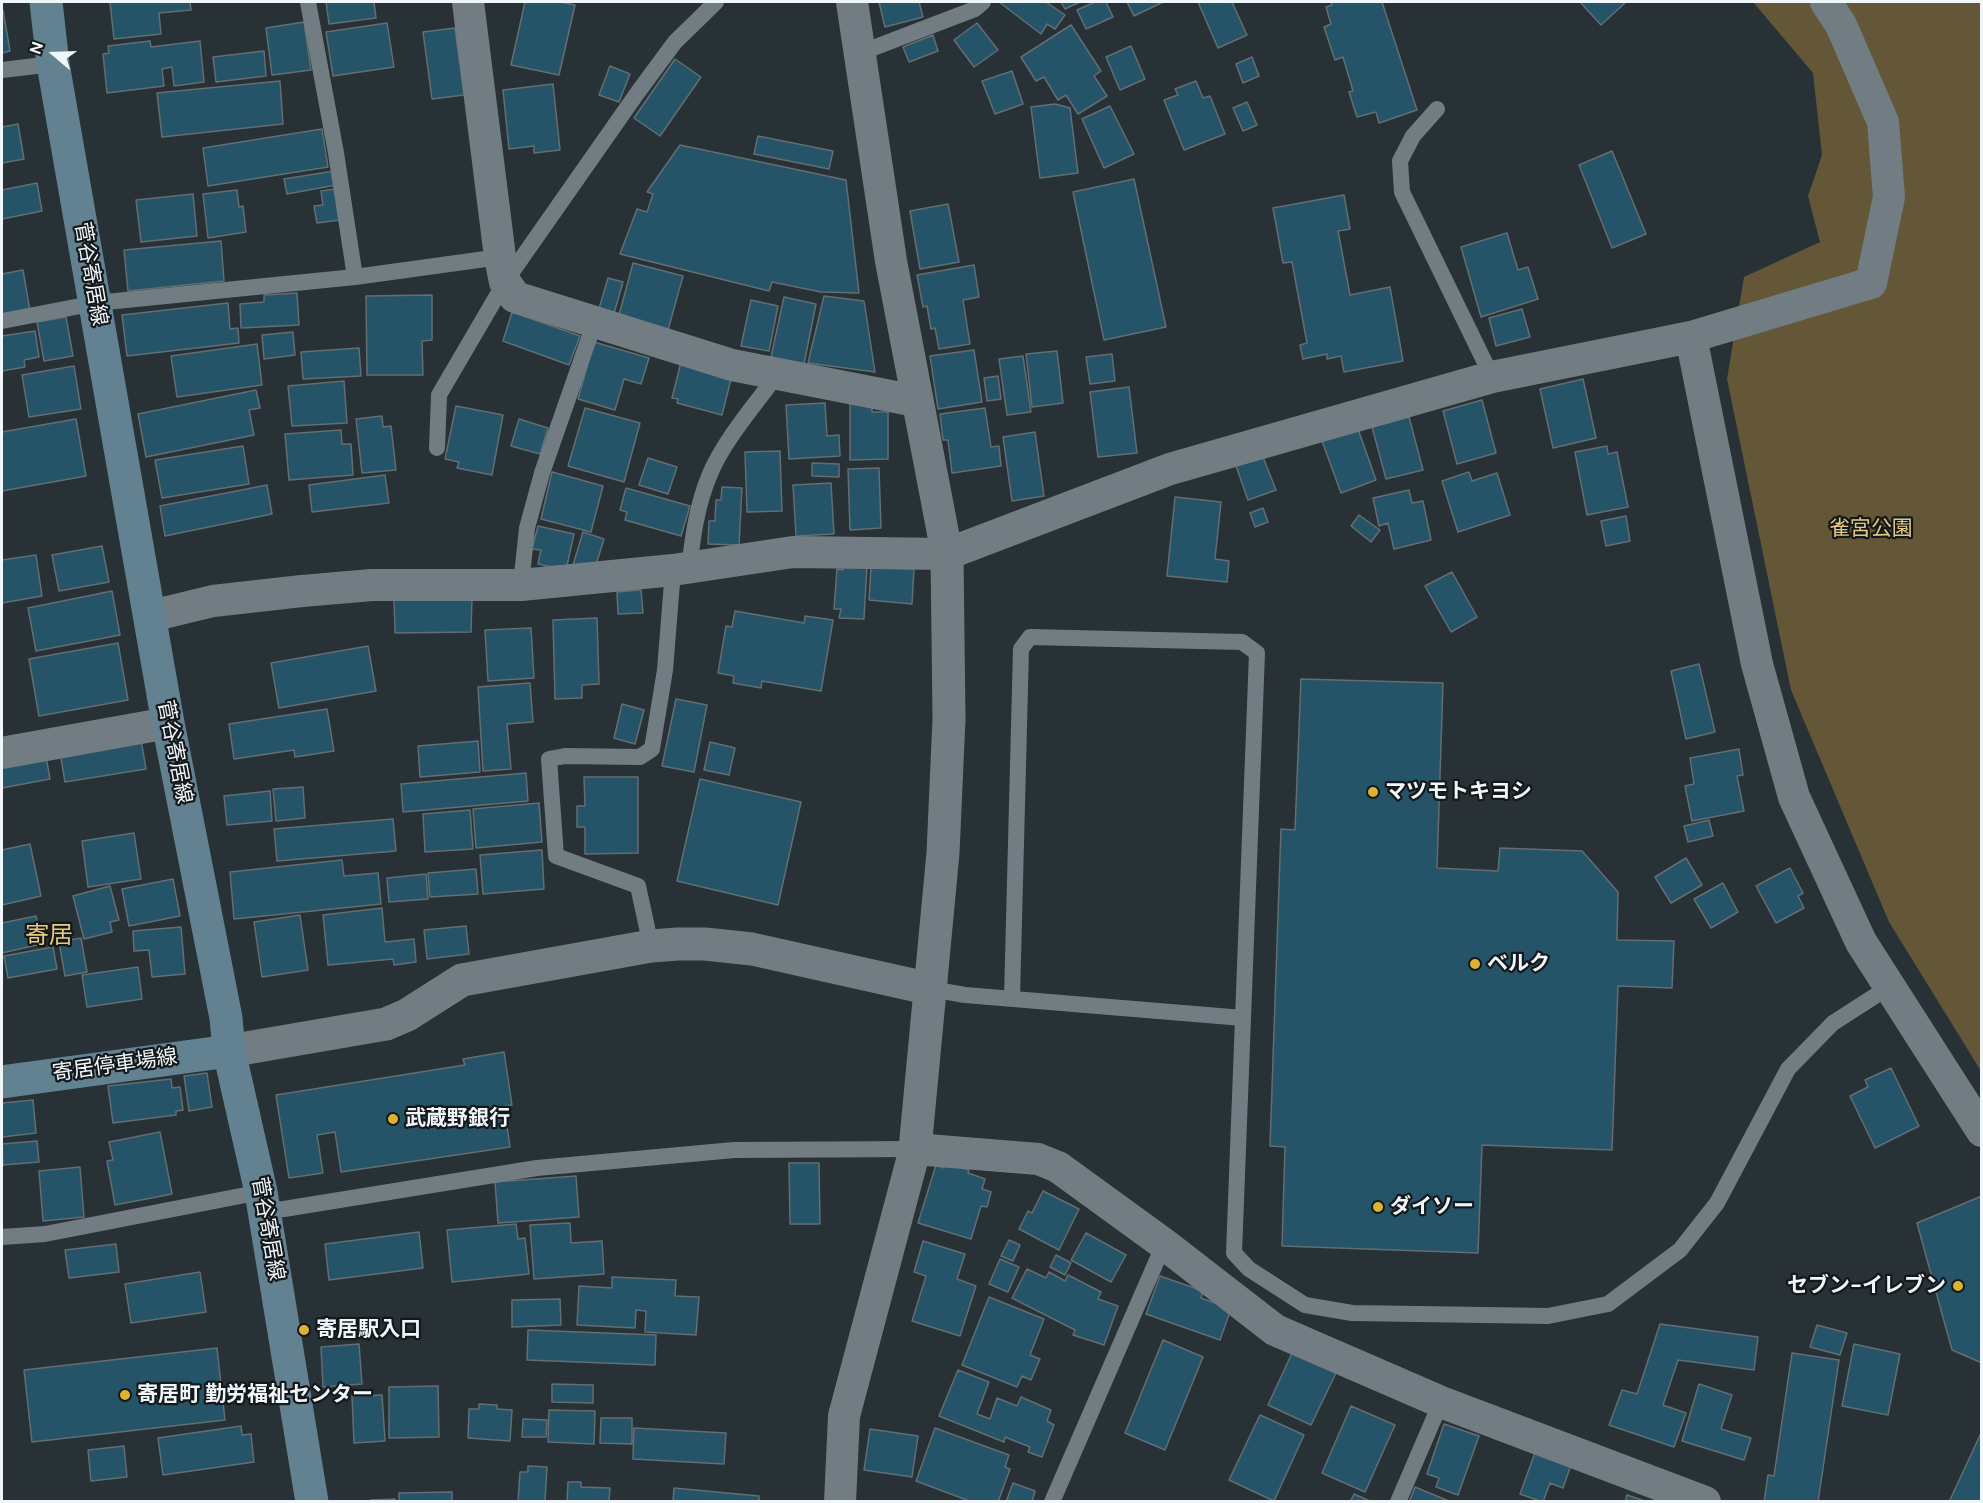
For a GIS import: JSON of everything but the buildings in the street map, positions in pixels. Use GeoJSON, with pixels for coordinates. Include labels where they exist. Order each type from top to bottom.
{"type":"FeatureCollection","features":[{"type":"Feature","properties":{"kind":"main road","name":"菅谷寄居線"},"geometry":{"type":"LineString","coordinates":[[46,2],[53,64],[168,723],[226,1018],[229,1051],[263,1201],[312,1502]]}},
{"type":"Feature","properties":{"kind":"main road","name":"寄居停車場線"},"geometry":{"type":"LineString","coordinates":[[2,1082],[229,1051]]}},
{"type":"Feature","properties":{"kind":"street"},"geometry":{"type":"LineString","coordinates":[[468,2],[503,270],[515,297],[594,324],[732,365],[916,401]]}},
{"type":"Feature","properties":{"kind":"street"},"geometry":{"type":"LineString","coordinates":[[840,1502],[844,1416],[915,1149],[943,854],[949,719],[947,554],[891,261],[852,2]]}},
{"type":"Feature","properties":{"kind":"street"},"geometry":{"type":"LineString","coordinates":[[151,616],[213,601],[302,591],[372,585],[521,585],[681,569],[793,552],[947,554],[1170,469],[1492,377],[1691,337],[1871,283],[1889,197],[1883,122],[1841,25],[1826,2]]}},
{"type":"Feature","properties":{"kind":"street"},"geometry":{"type":"LineString","coordinates":[[1691,337],[1757,664],[1794,797],[1860,942],[1982,1131]]}},
{"type":"Feature","properties":{"kind":"street"},"geometry":{"type":"LineString","coordinates":[[2,753],[168,723]]}},
{"type":"Feature","properties":{"kind":"street"},"geometry":{"type":"LineString","coordinates":[[229,1051],[386,1024],[406,1015],[462,980],[651,946],[705,944],[752,949],[931,990]]}},
{"type":"Feature","properties":{"kind":"street"},"geometry":{"type":"LineString","coordinates":[[915,1149],[1038,1159],[1058,1167],[1164,1244],[1275,1330],[1441,1402],[1705,1502]]}},
{"type":"Feature","properties":{"kind":"lane"},"geometry":{"type":"LineString","coordinates":[[308,2],[336,153],[355,277]]}},
{"type":"Feature","properties":{"kind":"lane"},"geometry":{"type":"LineString","coordinates":[[437,448],[440,395],[503,270],[675,42],[716,2]]}},
{"type":"Feature","properties":{"kind":"lane"},"geometry":{"type":"LineString","coordinates":[[860,53],[975,9],[983,2]]}},
{"type":"Feature","properties":{"kind":"lane"},"geometry":{"type":"LineString","coordinates":[[2,70],[53,64]]}},
{"type":"Feature","properties":{"kind":"lane"},"geometry":{"type":"LineString","coordinates":[[1437,109],[1413,136],[1400,161],[1402,192],[1492,377]]}},
{"type":"Feature","properties":{"kind":"lane"},"geometry":{"type":"LineString","coordinates":[[2,321],[96,303],[355,277],[503,270]]}},
{"type":"Feature","properties":{"kind":"lane"},"geometry":{"type":"LineString","coordinates":[[521,585],[530,517],[594,324]]}},
{"type":"Feature","properties":{"kind":"lane"},"geometry":{"type":"LineString","coordinates":[[651,946],[638,886],[556,856],[549,759],[565,756],[640,758],[652,749],[681,569],[710,472],[747,415],[777,375]]}},
{"type":"Feature","properties":{"kind":"lane"},"geometry":{"type":"LineString","coordinates":[[1012,998],[1022,649],[1030,637],[1242,642],[1257,653],[1234,1253],[1249,1269],[1305,1305],[1352,1314],[1548,1316],[1608,1304],[1680,1250],[1717,1203],[1788,1069],[1833,1023],[1889,987]]}},
{"type":"Feature","properties":{"kind":"lane"},"geometry":{"type":"LineString","coordinates":[[931,990],[964,995],[1243,1018]]}},
{"type":"Feature","properties":{"kind":"lane"},"geometry":{"type":"LineString","coordinates":[[2,1238],[45,1234],[263,1201],[284,1209],[537,1168],[735,1150],[915,1149]]}},
{"type":"Feature","properties":{"kind":"lane"},"geometry":{"type":"LineString","coordinates":[[1052,1502],[1164,1244]]}},
{"type":"Feature","properties":{"kind":"lane"},"geometry":{"type":"LineString","coordinates":[[1398,1502],[1441,1402]]}},
{"type":"Feature","properties":{"kind":"green space","name":"雀宮公園"},"geometry":{"type":"Polygon","coordinates":[[[1753,2],[1981,2],[1981,1071],[1889,922],[1791,690],[1727,379],[1744,277],[1820,242],[1808,196],[1822,155],[1813,73],[1753,2]]]}},
{"type":"Feature","properties":{"kind":"place","name":"マツモトキヨシ"},"geometry":{"type":"Point","coordinates":[1373,792]}},
{"type":"Feature","properties":{"kind":"place","name":"ベルク"},"geometry":{"type":"Point","coordinates":[1475,964]}},
{"type":"Feature","properties":{"kind":"place","name":"武蔵野銀行"},"geometry":{"type":"Point","coordinates":[393,1119]}},
{"type":"Feature","properties":{"kind":"place","name":"ダイソー"},"geometry":{"type":"Point","coordinates":[1378,1207]}},
{"type":"Feature","properties":{"kind":"place","name":"セブン-イレブン"},"geometry":{"type":"Point","coordinates":[1958,1286]}},
{"type":"Feature","properties":{"kind":"place","name":"寄居駅入口"},"geometry":{"type":"Point","coordinates":[304,1330]}},
{"type":"Feature","properties":{"kind":"place","name":"寄居町 勤労福祉センター"},"geometry":{"type":"Point","coordinates":[125,1395]}},
{"type":"Feature","properties":{"kind":"district","name":"寄居"},"geometry":{"type":"Point","coordinates":[49,937]}}]}
